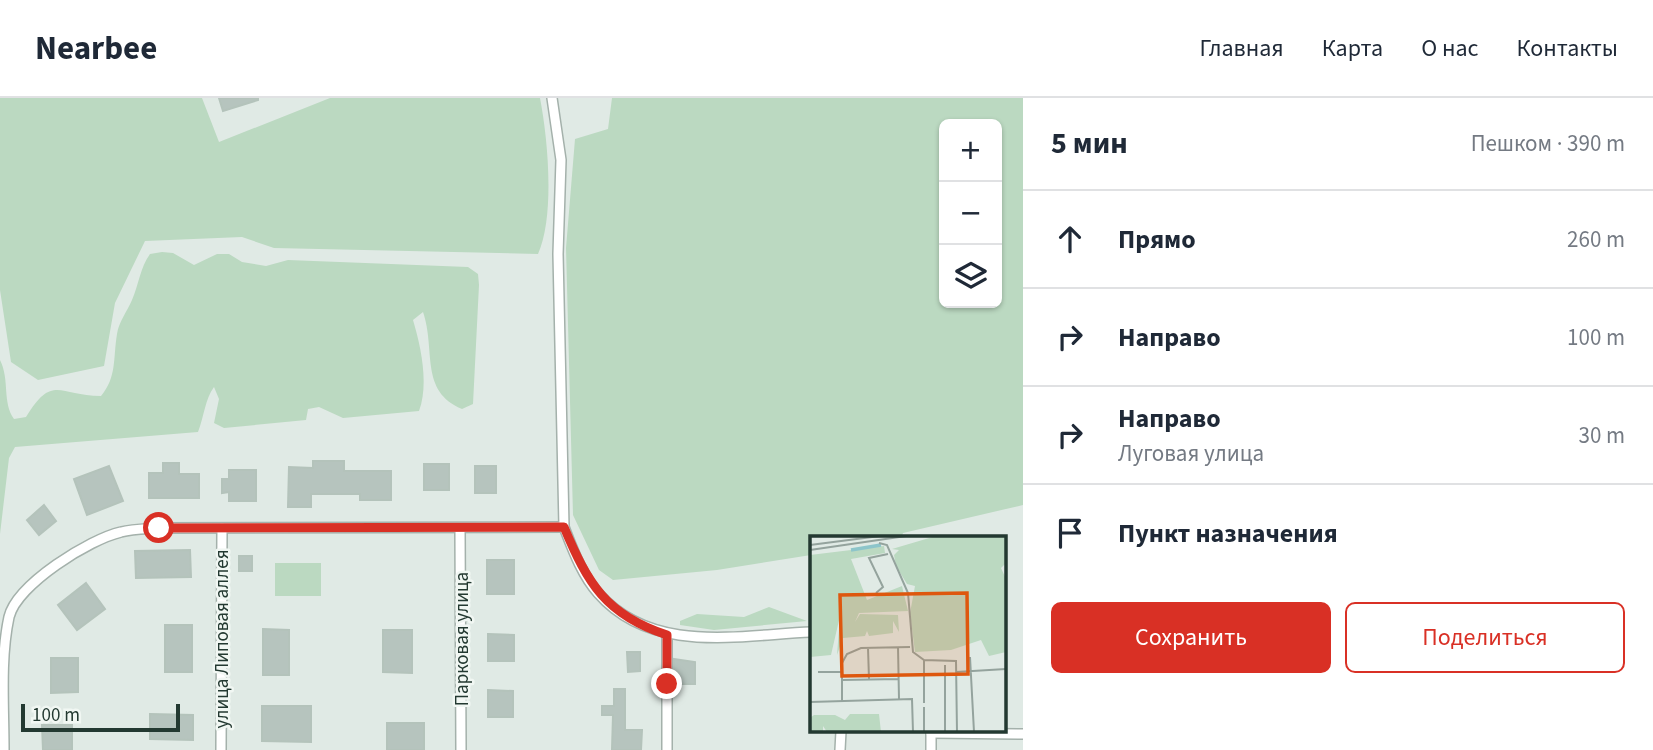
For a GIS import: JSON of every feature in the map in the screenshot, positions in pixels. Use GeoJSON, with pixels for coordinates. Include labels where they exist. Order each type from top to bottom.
{"type":"FeatureCollection","features":[{"type":"Feature","properties":{"kind":"street"},"geometry":{"type":"LineString","coordinates":[[552,98],[561,160],[558,254],[564,527],[580,566],[597,592],[615,611],[667,635],[700,637],[810,632]]}},
{"type":"Feature","properties":{"kind":"street"},"geometry":{"type":"LineString","coordinates":[[4,750],[5,643],[10,613],[25,591],[47,572],[92,543],[121,532],[159,528],[564,527]]}},
{"type":"Feature","properties":{"kind":"street","name":"улица Липовая аллея"},"geometry":{"type":"LineString","coordinates":[[221,750],[222,528]]}},
{"type":"Feature","properties":{"kind":"street","name":"Парковая улица"},"geometry":{"type":"LineString","coordinates":[[460,528],[461,750]]}},
{"type":"Feature","properties":{"kind":"street"},"geometry":{"type":"LineString","coordinates":[[667,635],[667,750]]}},
{"type":"Feature","properties":{"kind":"street"},"geometry":{"type":"LineString","coordinates":[[840,750],[841,732]]}},
{"type":"Feature","properties":{"kind":"street"},"geometry":{"type":"LineString","coordinates":[[930,750],[931,732],[1023,734]]}},
{"type":"Feature","properties":{"kind":"green space"},"geometry":{"type":"Polygon","coordinates":[[[0,98],[202,98],[219,142],[330,98],[540,98],[548,177],[547,219],[543,238],[538,254],[274,248],[242,237],[145,241],[115,303],[104,366],[38,380],[11,362],[0,290],[0,98]]]}},
{"type":"Feature","properties":{"kind":"green space"},"geometry":{"type":"Polygon","coordinates":[[[612,98],[1023,98],[1023,505],[903,533],[902,536],[810,536],[810,555],[717,570],[613,580],[599,570],[573,515],[566,248],[575,139],[608,129],[612,98]]]}},
{"type":"Feature","properties":{"kind":"green space"},"geometry":{"type":"Polygon","coordinates":[[[173,253],[194,265],[217,254],[229,254],[242,262],[266,266],[288,260],[468,267],[478,274],[479,285],[473,404],[462,409],[440,392],[431,368],[423,312],[413,320],[424,377],[419,411],[343,418],[319,407],[308,409],[306,420],[224,428],[214,423],[219,399],[214,387],[198,432],[15,447],[9,458],[0,534],[0,360],[5,375],[8,405],[14,419],[26,417],[35,403],[51,391],[101,396],[110,382],[118,329],[144,265],[150,254],[173,253]]]}},
{"type":"Feature","properties":{"kind":"green space"},"geometry":{"type":"Polygon","coordinates":[[[275,563],[321,563],[321,596],[275,596],[275,563]]]}},
{"type":"Feature","properties":{"kind":"green space"},"geometry":{"type":"Polygon","coordinates":[[[769,607],[807,621],[714,630],[680,625],[680,621],[697,614],[744,617],[769,607]]]}},
{"type":"Feature","properties":{"kind":"building"},"geometry":{"type":"Polygon","coordinates":[[[219,98],[258,98],[258,100],[223,111],[219,98]]]}},
{"type":"Feature","properties":{"kind":"building"},"geometry":{"type":"Polygon","coordinates":[[[313,461],[344,461],[344,471],[391,471],[391,500],[360,500],[360,494],[311,494],[311,507],[288,507],[289,467],[313,468],[313,461]]]}},
{"type":"Feature","properties":{"kind":"building"},"geometry":{"type":"Polygon","coordinates":[[[163,463],[179,463],[179,474],[199,474],[199,498],[149,498],[149,473],[163,473],[163,463]]]}},
{"type":"Feature","properties":{"kind":"building"},"geometry":{"type":"Polygon","coordinates":[[[424,464],[449,464],[449,490],[424,490],[424,464]]]}},
{"type":"Feature","properties":{"kind":"building"},"geometry":{"type":"Polygon","coordinates":[[[109,466],[123,501],[87,515],[74,479],[109,466]]]}},
{"type":"Feature","properties":{"kind":"building"},"geometry":{"type":"Polygon","coordinates":[[[475,466],[496,466],[496,493],[475,493],[475,466]]]}},
{"type":"Feature","properties":{"kind":"building"},"geometry":{"type":"Polygon","coordinates":[[[229,470],[256,470],[256,501],[229,501],[229,492],[222,493],[222,479],[229,479],[229,470]]]}},
{"type":"Feature","properties":{"kind":"building"},"geometry":{"type":"Polygon","coordinates":[[[44,505],[56,521],[39,535],[27,520],[44,505]]]}},
{"type":"Feature","properties":{"kind":"building"},"geometry":{"type":"Polygon","coordinates":[[[190,550],[191,577],[136,578],[135,551],[190,550]]]}},
{"type":"Feature","properties":{"kind":"building"},"geometry":{"type":"Polygon","coordinates":[[[239,556],[252,556],[252,571],[239,571],[239,556]]]}},
{"type":"Feature","properties":{"kind":"building"},"geometry":{"type":"Polygon","coordinates":[[[487,560],[514,560],[514,594],[487,594],[487,560]]]}},
{"type":"Feature","properties":{"kind":"building"},"geometry":{"type":"Polygon","coordinates":[[[86,583],[105,609],[77,630],[58,605],[86,583]]]}},
{"type":"Feature","properties":{"kind":"building"},"geometry":{"type":"Polygon","coordinates":[[[165,625],[192,625],[192,672],[165,672],[165,625]]]}},
{"type":"Feature","properties":{"kind":"building"},"geometry":{"type":"Polygon","coordinates":[[[263,629],[289,630],[289,675],[263,675],[263,629]]]}},
{"type":"Feature","properties":{"kind":"building"},"geometry":{"type":"Polygon","coordinates":[[[383,630],[412,630],[412,673],[383,672],[383,630]]]}},
{"type":"Feature","properties":{"kind":"building"},"geometry":{"type":"Polygon","coordinates":[[[488,634],[514,635],[514,661],[488,661],[488,634]]]}},
{"type":"Feature","properties":{"kind":"building"},"geometry":{"type":"Polygon","coordinates":[[[627,652],[640,652],[640,671],[628,672],[627,652]]]}},
{"type":"Feature","properties":{"kind":"building"},"geometry":{"type":"Polygon","coordinates":[[[51,658],[78,658],[78,692],[51,693],[51,658]]]}},
{"type":"Feature","properties":{"kind":"building"},"geometry":{"type":"Polygon","coordinates":[[[674,659],[695,662],[695,684],[674,684],[674,659]]]}},
{"type":"Feature","properties":{"kind":"building"},"geometry":{"type":"Polygon","coordinates":[[[614,689],[625,689],[625,730],[642,730],[641,750],[612,750],[613,715],[602,715],[602,706],[614,706],[614,689]]]}},
{"type":"Feature","properties":{"kind":"building"},"geometry":{"type":"Polygon","coordinates":[[[488,690],[513,691],[513,717],[488,717],[488,690]]]}},
{"type":"Feature","properties":{"kind":"building"},"geometry":{"type":"Polygon","coordinates":[[[262,706],[311,706],[311,742],[262,741],[262,706]]]}},
{"type":"Feature","properties":{"kind":"building"},"geometry":{"type":"Polygon","coordinates":[[[150,714],[193,715],[193,740],[150,739],[150,714]]]}},
{"type":"Feature","properties":{"kind":"building"},"geometry":{"type":"Polygon","coordinates":[[[387,723],[424,723],[424,750],[387,750],[387,723]]]}},
{"type":"Feature","properties":{"kind":"building"},"geometry":{"type":"Polygon","coordinates":[[[42,725],[72,725],[72,750],[43,750],[42,725]]]}},
{"type":"Feature","properties":{"kind":"route"},"geometry":{"type":"LineString","coordinates":[[159,528],[564,527],[580,566],[597,592],[615,611],[641,626],[667,635],[667,684]]}}]}
